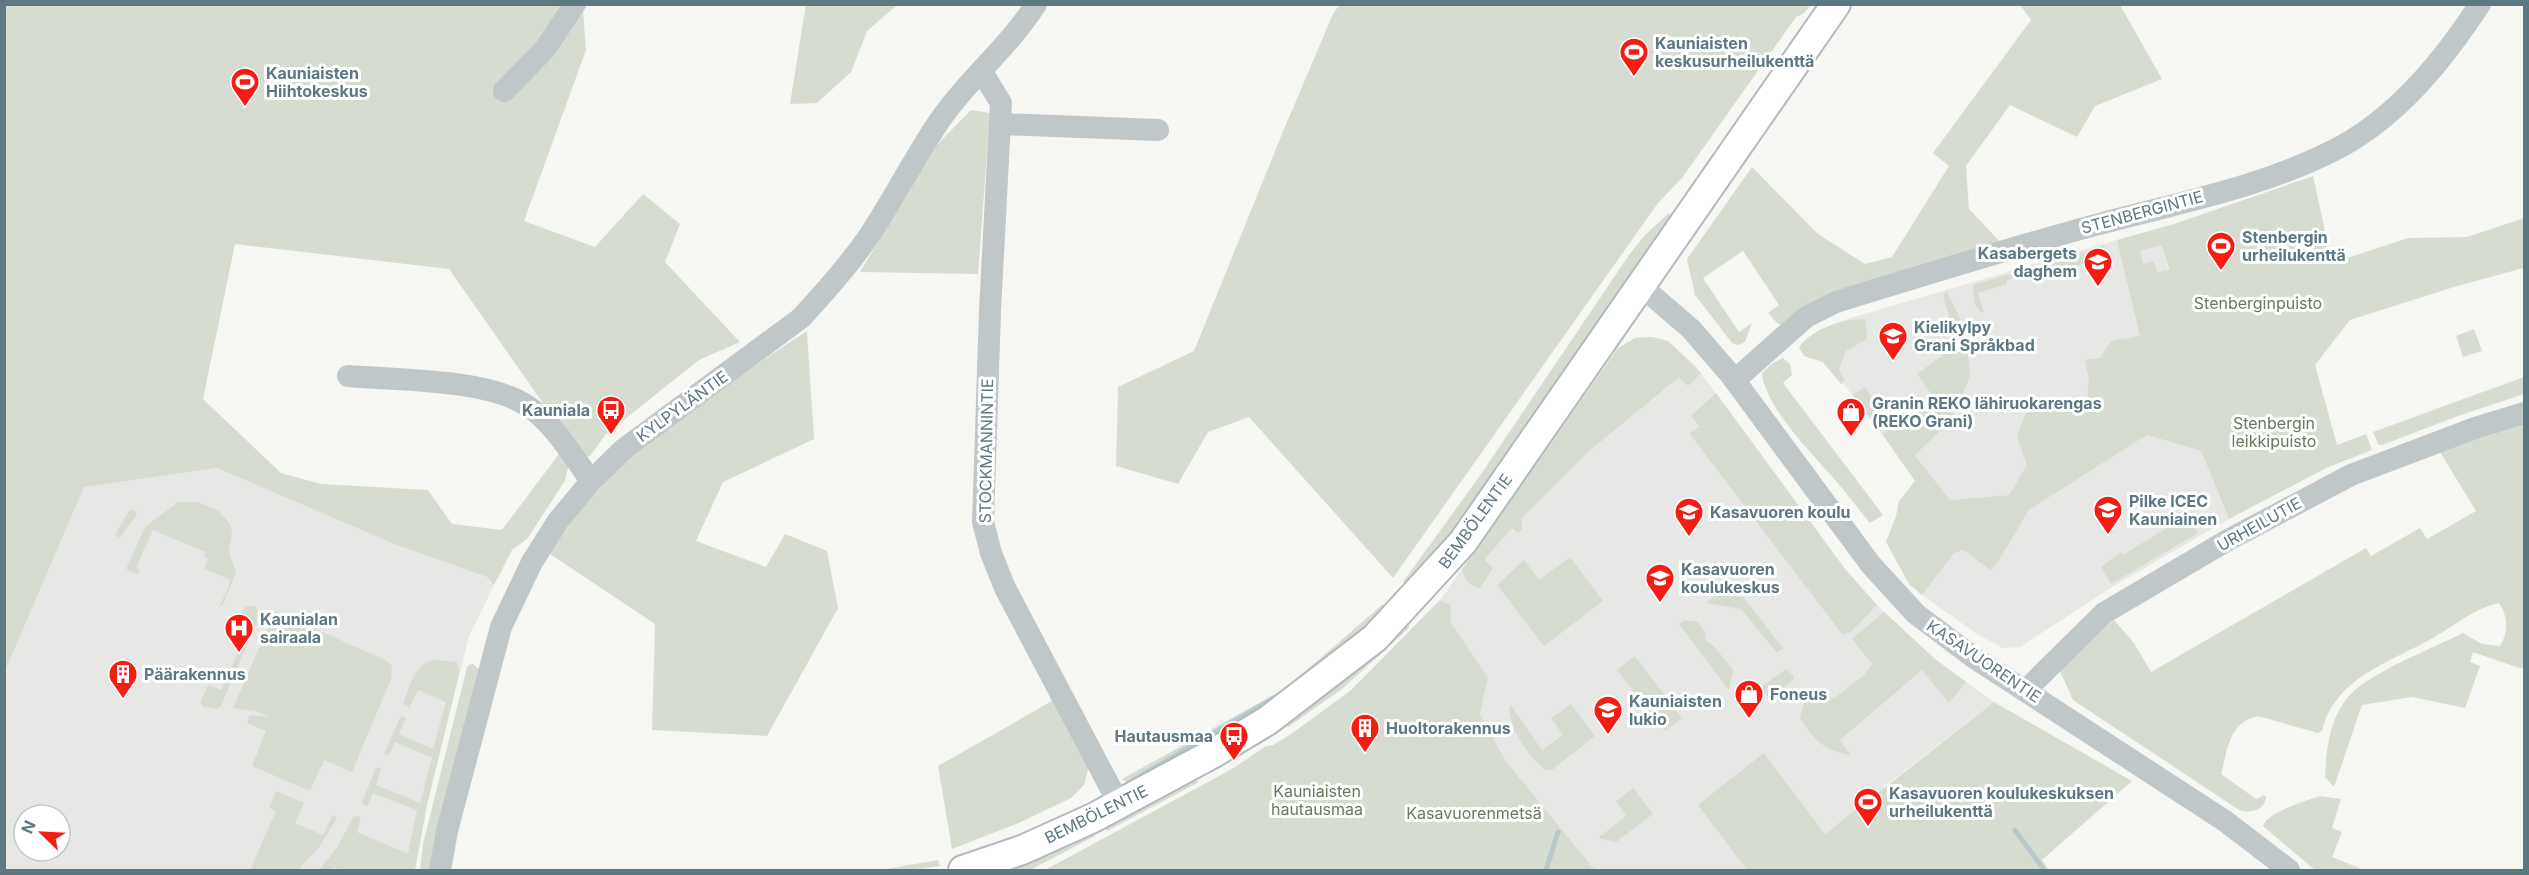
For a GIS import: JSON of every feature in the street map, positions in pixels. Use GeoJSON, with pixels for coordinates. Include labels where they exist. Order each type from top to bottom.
{"type":"FeatureCollection","features":[{"type":"Feature","properties":{"kind":"main road","name":"BEMBÖLENTIE"},"geometry":{"type":"LineString","coordinates":[[963,870],[1022,850],[1119,804],[1267,721],[1375,638],[1464,542],[1836,4]]}},
{"type":"Feature","properties":{"kind":"street"},"geometry":{"type":"LineString","coordinates":[[504,91],[545,49],[575,4]]}},
{"type":"Feature","properties":{"kind":"street","name":"KYLPYLÄNTIE"},"geometry":{"type":"LineString","coordinates":[[440,870],[447,831],[501,627],[532,562],[558,520],[591,481],[625,448],[801,318],[829,288],[870,234],[940,121],[961,93],[1003,49],[1036,4]]}},
{"type":"Feature","properties":{"kind":"street","name":"STENBERGINTIE"},"geometry":{"type":"LineString","coordinates":[[1735,380],[1806,317],[1836,302],[2086,227],[2253,182],[2298,167],[2343,145],[2400,104],[2452,46],[2480,4]]}},
{"type":"Feature","properties":{"kind":"street","name":"STOCKMANNINTIE"},"geometry":{"type":"LineString","coordinates":[[982,72],[1001,103],[990,311],[983,522],[991,553],[1005,588],[1058,683],[1119,804]]}},
{"type":"Feature","properties":{"kind":"street"},"geometry":{"type":"LineString","coordinates":[[1001,124],[1158,130]]}},
{"type":"Feature","properties":{"kind":"street","name":"KASAVUORENTIE"},"geometry":{"type":"LineString","coordinates":[[1640,285],[1691,329],[1735,380],[1871,565],[1916,614],[1942,636],[2225,821],[2289,870]]}},
{"type":"Feature","properties":{"kind":"street"},"geometry":{"type":"LineString","coordinates":[[348,376],[478,386],[508,395],[528,406],[547,422],[591,481]]}},
{"type":"Feature","properties":{"kind":"street","name":"URHEILUTIE"},"geometry":{"type":"LineString","coordinates":[[2026,690],[2104,613],[2248,529],[2351,475],[2524,412]]}},
{"type":"Feature","properties":{"kind":"shaded area"},"geometry":{"type":"Polygon","coordinates":[[[2117,240],[2121,254],[2163,245],[2174,298],[2087,413],[2069,405],[2009,495],[1950,500],[1894,427],[1882,434],[1843,383],[1841,384],[1823,362],[1804,356],[1799,347],[1808,337],[1844,320],[2117,240]]]}},
{"type":"Feature","properties":{"kind":"shaded area","name":"Kasavuoren koulukeskus"},"geometry":{"type":"Polygon","coordinates":[[[1652,337],[1668,341],[1695,365],[1845,569],[1877,605],[1935,659],[1994,702],[1883,787],[1912,823],[1825,834],[1764,753],[1745,867],[1747,870],[1595,870],[1505,760],[1480,714],[1488,678],[1450,621],[1451,605],[1440,600],[1618,348],[1635,338],[1652,337]]]}},
{"type":"Feature","properties":{"kind":"shaded area","name":"Pilke ICEC Kauniainen"},"geometry":{"type":"Polygon","coordinates":[[[2147,435],[2201,451],[2229,519],[2112,587],[2020,647],[2002,648],[1974,632],[1922,595],[1954,552],[1963,550],[1990,570],[1997,564],[2029,510],[2147,435]]]}},
{"type":"Feature","properties":{"kind":"shaded area","name":"Kaunialan sairaala"},"geometry":{"type":"Polygon","coordinates":[[[217,468],[394,544],[487,577],[494,585],[469,636],[427,805],[415,870],[5,870],[5,671],[83,487],[217,468]]]}},
{"type":"Feature","properties":{"kind":"green space"},"geometry":{"type":"Polygon","coordinates":[[[570,4],[583,10],[586,50],[524,221],[595,247],[643,194],[680,224],[665,262],[740,342],[699,360],[606,434],[590,456],[585,458],[571,443],[449,269],[235,244],[203,399],[281,473],[321,484],[428,490],[452,524],[502,530],[562,450],[568,467],[565,481],[527,539],[512,550],[494,585],[487,577],[394,544],[217,468],[84,487],[5,671],[4,5],[570,4]]]}},
{"type":"Feature","properties":{"kind":"green space"},"geometry":{"type":"Polygon","coordinates":[[[806,4],[897,5],[867,31],[851,72],[817,103],[790,104],[806,4]]]}},
{"type":"Feature","properties":{"kind":"green space"},"geometry":{"type":"Polygon","coordinates":[[[1340,4],[1811,5],[1803,14],[1796,17],[1682,178],[1658,203],[1393,578],[1249,417],[1208,432],[1178,484],[1116,466],[1118,387],[1194,351],[1282,134],[1333,14],[1340,4]]]}},
{"type":"Feature","properties":{"kind":"green space"},"geometry":{"type":"Polygon","coordinates":[[[2020,5],[2120,5],[2162,79],[2095,106],[2077,137],[2010,105],[1966,166],[1969,209],[2003,245],[1784,326],[1777,323],[1768,313],[1779,305],[1743,251],[1703,278],[1739,332],[1752,323],[1745,342],[1738,345],[1732,343],[1695,295],[1687,259],[1752,167],[1818,234],[1865,264],[1892,257],[1949,166],[1933,153],[2031,20],[2020,5]]]}},
{"type":"Feature","properties":{"kind":"green space"},"geometry":{"type":"Polygon","coordinates":[[[971,110],[990,113],[978,274],[860,272],[936,146],[971,110]]]}},
{"type":"Feature","properties":{"kind":"green space"},"geometry":{"type":"Polygon","coordinates":[[[2313,176],[2332,263],[2408,238],[2467,237],[2524,218],[2524,268],[2457,286],[2350,320],[2315,365],[2337,445],[2366,434],[2372,450],[2326,468],[2229,519],[2201,451],[2147,435],[2029,510],[1997,564],[1990,570],[1963,550],[1954,553],[1922,595],[1909,584],[1886,542],[1899,501],[1915,481],[1882,434],[1934,398],[1917,374],[1948,351],[1968,353],[1970,377],[1951,420],[1915,455],[1950,500],[2009,495],[2027,465],[2017,437],[2027,413],[2035,406],[2049,402],[2064,404],[2086,412],[2089,380],[2085,360],[2100,358],[2111,341],[2140,336],[2117,240],[2174,224],[2313,176]],[[2162,245],[2140,251],[2143,264],[2154,261],[2157,273],[2169,269],[2162,245]]]}},
{"type":"Feature","properties":{"kind":"green space"},"geometry":{"type":"Polygon","coordinates":[[[1669,213],[1671,217],[1451,537],[1406,584],[1403,582],[1479,477],[1629,255],[1645,235],[1669,213]]]}},
{"type":"Feature","properties":{"kind":"green space"},"geometry":{"type":"Polygon","coordinates":[[[2104,246],[2106,258],[2035,276],[2033,273],[2007,280],[2007,284],[1978,293],[1984,312],[1981,313],[1975,305],[1973,285],[2104,246]]]}},
{"type":"Feature","properties":{"kind":"green space"},"geometry":{"type":"Polygon","coordinates":[[[1947,292],[1961,320],[1951,323],[1943,295],[1947,292]]]}},
{"type":"Feature","properties":{"kind":"green space"},"geometry":{"type":"Polygon","coordinates":[[[1865,319],[1867,339],[1846,351],[1839,369],[1845,380],[1841,384],[1823,362],[1804,356],[1799,347],[1813,334],[1829,326],[1865,319]]]}},
{"type":"Feature","properties":{"kind":"green space"},"geometry":{"type":"Polygon","coordinates":[[[2474,329],[2482,351],[2463,357],[2456,336],[2474,329]]]}},
{"type":"Feature","properties":{"kind":"green space"},"geometry":{"type":"Polygon","coordinates":[[[807,331],[814,439],[723,482],[696,541],[766,567],[785,534],[827,551],[838,608],[767,736],[652,730],[655,624],[550,554],[574,518],[632,456],[735,378],[807,331]]]}},
{"type":"Feature","properties":{"kind":"green space"},"geometry":{"type":"Polygon","coordinates":[[[1652,337],[1668,341],[1701,373],[1688,386],[1679,377],[1588,452],[1522,518],[1522,529],[1518,533],[1512,528],[1484,560],[1493,568],[1480,588],[1470,584],[1462,570],[1618,348],[1635,338],[1652,337]]]}},
{"type":"Feature","properties":{"kind":"green space"},"geometry":{"type":"Polygon","coordinates":[[[1783,358],[1790,364],[1792,375],[1783,383],[1883,515],[1870,523],[1794,433],[1772,402],[1762,373],[1783,358]]]}},
{"type":"Feature","properties":{"kind":"green space"},"geometry":{"type":"Polygon","coordinates":[[[2524,377],[2524,394],[2382,445],[2378,444],[2373,432],[2524,377]]]}},
{"type":"Feature","properties":{"kind":"green space"},"geometry":{"type":"Polygon","coordinates":[[[1865,387],[1889,422],[1878,429],[1852,395],[1865,387]]]}},
{"type":"Feature","properties":{"kind":"green space"},"geometry":{"type":"Polygon","coordinates":[[[1716,393],[1845,569],[1877,605],[1851,632],[1842,634],[1689,433],[1700,427],[1691,416],[1716,393]]]}},
{"type":"Feature","properties":{"kind":"green space"},"geometry":{"type":"Polygon","coordinates":[[[2524,420],[2524,663],[2522,669],[2473,652],[2470,662],[2480,666],[2465,708],[2412,697],[2362,705],[2334,787],[2325,777],[2330,734],[2343,703],[2350,695],[2387,669],[2463,633],[2482,644],[2500,646],[2505,635],[2506,624],[2499,603],[2472,613],[2431,639],[2365,674],[2338,698],[2322,731],[2318,733],[2258,716],[2241,724],[2231,738],[2221,774],[2256,799],[2264,795],[2266,797],[2260,808],[2252,811],[2239,810],[2073,700],[2059,669],[2060,665],[2114,620],[2134,643],[2151,672],[2366,548],[2371,556],[2420,528],[2427,539],[2476,511],[2440,452],[2524,420]]]}},
{"type":"Feature","properties":{"kind":"green space"},"geometry":{"type":"Polygon","coordinates":[[[178,502],[198,502],[219,511],[230,524],[232,533],[229,552],[236,573],[222,606],[220,606],[231,580],[204,569],[208,559],[204,556],[205,552],[153,530],[136,568],[140,570],[138,574],[126,569],[145,527],[178,502]]]}},
{"type":"Feature","properties":{"kind":"green space"},"geometry":{"type":"Polygon","coordinates":[[[130,509],[137,512],[136,516],[119,538],[115,534],[130,509]]]}},
{"type":"Feature","properties":{"kind":"green space"},"geometry":{"type":"Polygon","coordinates":[[[2188,515],[2198,533],[2111,584],[2101,567],[2121,552],[2123,555],[2188,515]]]}},
{"type":"Feature","properties":{"kind":"green space"},"geometry":{"type":"Polygon","coordinates":[[[1570,557],[1603,601],[1544,646],[1497,585],[1524,560],[1539,580],[1570,557]]]}},
{"type":"Feature","properties":{"kind":"green space"},"geometry":{"type":"Polygon","coordinates":[[[1719,593],[1743,597],[1783,648],[1777,653],[1741,609],[1706,603],[1719,593]]]}},
{"type":"Feature","properties":{"kind":"green space"},"geometry":{"type":"Polygon","coordinates":[[[1440,600],[1451,605],[1450,621],[1488,678],[1480,714],[1505,760],[1595,870],[1045,870],[1232,769],[1266,746],[1273,745],[1291,734],[1350,691],[1440,600]]]}},
{"type":"Feature","properties":{"kind":"green space"},"geometry":{"type":"Polygon","coordinates":[[[1383,604],[1384,611],[1380,618],[1302,678],[1301,675],[1383,604]]]}},
{"type":"Feature","properties":{"kind":"green space"},"geometry":{"type":"Polygon","coordinates":[[[245,606],[254,606],[258,610],[256,624],[221,706],[217,709],[204,707],[200,703],[208,685],[221,690],[251,623],[239,617],[245,606]]]}},
{"type":"Feature","properties":{"kind":"green space"},"geometry":{"type":"Polygon","coordinates":[[[275,611],[385,660],[392,666],[391,679],[352,772],[324,760],[310,791],[252,766],[266,731],[247,723],[250,715],[270,717],[255,711],[233,708],[275,611]]]}},
{"type":"Feature","properties":{"kind":"green space"},"geometry":{"type":"Polygon","coordinates":[[[1884,612],[1935,659],[1966,682],[1949,703],[1922,670],[1840,740],[1851,756],[1833,750],[1815,739],[1800,718],[1807,693],[1818,688],[1833,699],[1864,675],[1872,664],[1852,639],[1884,612]]]}},
{"type":"Feature","properties":{"kind":"green space"},"geometry":{"type":"Polygon","coordinates":[[[1684,620],[1698,622],[1705,633],[1706,641],[1714,646],[1733,670],[1729,690],[1679,624],[1684,620]]]}},
{"type":"Feature","properties":{"kind":"green space"},"geometry":{"type":"Polygon","coordinates":[[[1408,622],[1409,628],[1342,689],[1288,727],[1285,725],[1408,622]]]}},
{"type":"Feature","properties":{"kind":"green space"},"geometry":{"type":"Polygon","coordinates":[[[1635,656],[1682,718],[1665,731],[1617,670],[1635,656]]]}},
{"type":"Feature","properties":{"kind":"green space"},"geometry":{"type":"Polygon","coordinates":[[[435,660],[456,662],[460,670],[427,805],[415,870],[341,870],[334,867],[332,870],[319,870],[336,849],[354,816],[361,817],[357,832],[408,854],[417,810],[373,793],[368,805],[365,806],[362,802],[376,768],[379,767],[381,770],[376,785],[420,803],[432,758],[395,742],[389,755],[384,754],[401,716],[406,718],[399,734],[433,749],[446,702],[418,690],[409,708],[403,704],[417,670],[422,665],[435,660]]]}},
{"type":"Feature","properties":{"kind":"green space"},"geometry":{"type":"Polygon","coordinates":[[[472,663],[480,670],[434,870],[420,870],[423,844],[467,667],[472,663]]]}},
{"type":"Feature","properties":{"kind":"green space"},"geometry":{"type":"Polygon","coordinates":[[[1786,669],[1794,676],[1793,680],[1771,696],[1767,696],[1761,687],[1786,669]]]}},
{"type":"Feature","properties":{"kind":"green space"},"geometry":{"type":"Polygon","coordinates":[[[1288,687],[1236,728],[1128,783],[1122,779],[1288,687]]]}},
{"type":"Feature","properties":{"kind":"green space"},"geometry":{"type":"Polygon","coordinates":[[[1059,697],[1089,766],[1084,785],[1071,798],[1021,822],[952,849],[938,766],[1059,697]]]}},
{"type":"Feature","properties":{"kind":"green space"},"geometry":{"type":"Polygon","coordinates":[[[1994,702],[2132,781],[2042,860],[2049,870],[1747,870],[1698,805],[1764,753],[1825,834],[1994,702]]]}},
{"type":"Feature","properties":{"kind":"green space"},"geometry":{"type":"Polygon","coordinates":[[[1510,704],[1542,750],[1563,735],[1551,718],[1571,704],[1595,736],[1552,770],[1546,770],[1533,758],[1515,731],[1510,704]]]}},
{"type":"Feature","properties":{"kind":"green space"},"geometry":{"type":"Polygon","coordinates":[[[1199,782],[1107,831],[1103,823],[1179,785],[1199,782]]]}},
{"type":"Feature","properties":{"kind":"green space"},"geometry":{"type":"Polygon","coordinates":[[[1633,788],[1653,814],[1616,842],[1598,838],[1626,816],[1616,801],[1633,788]]]}},
{"type":"Feature","properties":{"kind":"green space"},"geometry":{"type":"Polygon","coordinates":[[[276,791],[304,803],[295,823],[323,835],[333,815],[337,818],[320,846],[298,870],[250,870],[276,811],[269,808],[276,791]]]}},
{"type":"Feature","properties":{"kind":"green space"},"geometry":{"type":"Polygon","coordinates":[[[2320,796],[2341,799],[2332,828],[2342,832],[2332,857],[2364,870],[2315,870],[2263,826],[2279,812],[2320,796]]]}},
{"type":"Feature","properties":{"kind":"green space"},"geometry":{"type":"Polygon","coordinates":[[[1090,827],[1095,836],[1030,870],[989,870],[1090,827]]]}},
{"type":"Feature","properties":{"kind":"green space"},"geometry":{"type":"Polygon","coordinates":[[[938,860],[940,866],[911,870],[881,870],[938,860]]]}},
{"type":"Feature","properties":{"kind":"waterway"},"geometry":{"type":"LineString","coordinates":[[1132,781],[1274,698]]}},
{"type":"Feature","properties":{"kind":"waterway"},"geometry":{"type":"LineString","coordinates":[[2015,830],[2044,870]]}},
{"type":"Feature","properties":{"kind":"waterway"},"geometry":{"type":"LineString","coordinates":[[1546,870],[1558,832]]}},
{"type":"Feature","properties":{"kind":"place","name":"Kauniaisten keskusurheilukenttä"},"geometry":{"type":"Point","coordinates":[1634,78]}},
{"type":"Feature","properties":{"kind":"place","name":"Kauniaisten Hiihtokeskus"},"geometry":{"type":"Point","coordinates":[245,108]}},
{"type":"Feature","properties":{"kind":"place","name":"Stenbergin urheilukenttä"},"geometry":{"type":"Point","coordinates":[2221,272]}},
{"type":"Feature","properties":{"kind":"place","name":"Kasabergets daghem"},"geometry":{"type":"Point","coordinates":[2098,288]}},
{"type":"Feature","properties":{"kind":"place","name":"Kielikylpy Grani Språkbad"},"geometry":{"type":"Point","coordinates":[1893,362]}},
{"type":"Feature","properties":{"kind":"place","name":"Kauniala"},"geometry":{"type":"Point","coordinates":[611,436]}},
{"type":"Feature","properties":{"kind":"place","name":"Granin REKO lähiruokarengas (REKO Grani)"},"geometry":{"type":"Point","coordinates":[1851,438]}},
{"type":"Feature","properties":{"kind":"place","name":"Pilke ICEC Kauniainen"},"geometry":{"type":"Point","coordinates":[2108,536]}},
{"type":"Feature","properties":{"kind":"place","name":"Kasavuoren koulu"},"geometry":{"type":"Point","coordinates":[1689,538]}},
{"type":"Feature","properties":{"kind":"place","name":"Kasavuoren koulukeskus"},"geometry":{"type":"Point","coordinates":[1660,604]}},
{"type":"Feature","properties":{"kind":"place","name":"Kaunialan sairaala"},"geometry":{"type":"Point","coordinates":[239,654]}},
{"type":"Feature","properties":{"kind":"place","name":"Päärakennus"},"geometry":{"type":"Point","coordinates":[123,700]}},
{"type":"Feature","properties":{"kind":"place","name":"Foneus"},"geometry":{"type":"Point","coordinates":[1749,720]}},
{"type":"Feature","properties":{"kind":"place","name":"Kauniaisten lukio"},"geometry":{"type":"Point","coordinates":[1608,736]}},
{"type":"Feature","properties":{"kind":"place","name":"Huoltorakennus"},"geometry":{"type":"Point","coordinates":[1365,754]}},
{"type":"Feature","properties":{"kind":"place","name":"Hautausmaa"},"geometry":{"type":"Point","coordinates":[1234,762]}},
{"type":"Feature","properties":{"kind":"place","name":"Kasavuoren koulukeskuksen urheilukenttä"},"geometry":{"type":"Point","coordinates":[1868,828]}},
{"type":"Feature","properties":{"kind":"park label","name":"Stenberginpuisto"},"geometry":{"type":"Point","coordinates":[2258,303]}},
{"type":"Feature","properties":{"kind":"park label","name":"Stenbergin leikkipuisto"},"geometry":{"type":"Point","coordinates":[2274,432]}},
{"type":"Feature","properties":{"kind":"park label","name":"Kauniaisten hautausmaa"},"geometry":{"type":"Point","coordinates":[1317,800]}},
{"type":"Feature","properties":{"kind":"park label","name":"Kasavuorenmetsä"},"geometry":{"type":"Point","coordinates":[1474,813]}}]}
